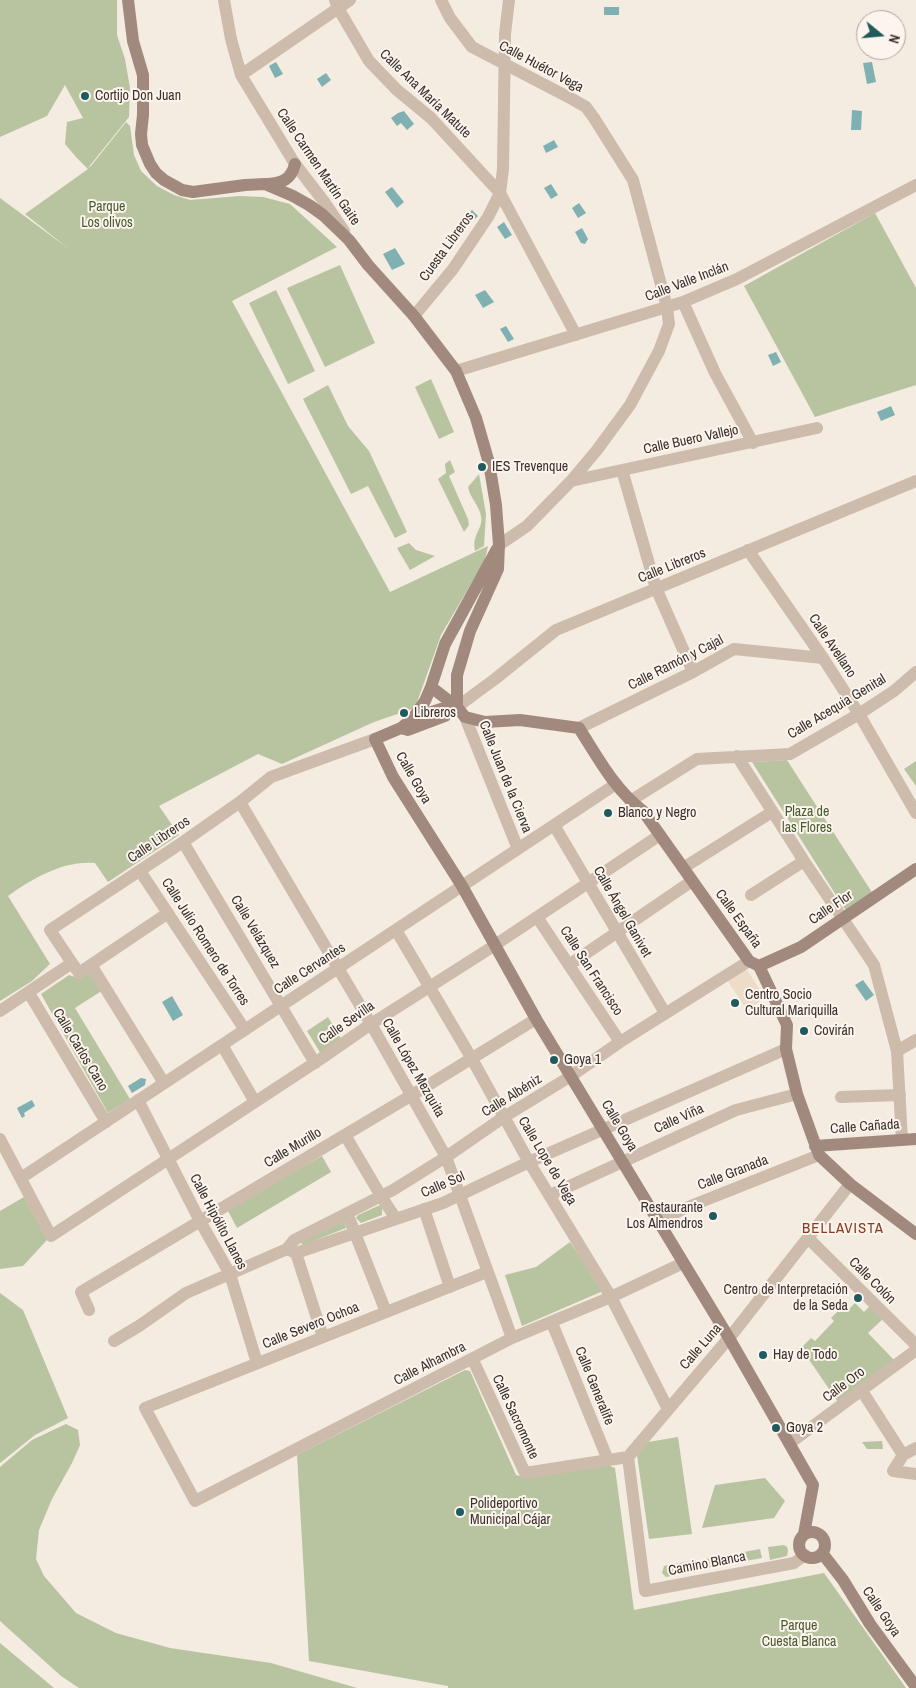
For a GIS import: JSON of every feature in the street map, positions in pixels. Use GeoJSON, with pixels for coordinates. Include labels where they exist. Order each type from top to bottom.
{"type":"FeatureCollection","features":[{"type":"Feature","properties":{"kind":"street"},"geometry":{"type":"LineString","coordinates":[[128,0],[133,41],[143,75],[143,115],[140,134],[143,150],[150,164],[164,180],[182,190],[194,192],[277,183],[287,179],[294,170],[295,164]]}},
{"type":"Feature","properties":{"kind":"street","name":"Calle Carmen Martín Gaite"},"geometry":{"type":"LineString","coordinates":[[224,0],[231,39],[241,75],[295,164],[325,203],[349,240]]}},
{"type":"Feature","properties":{"kind":"street"},"geometry":{"type":"LineString","coordinates":[[241,75],[337,4],[350,0]]}},
{"type":"Feature","properties":{"kind":"street","name":"Calle Huétor Vega"},"geometry":{"type":"LineString","coordinates":[[441,0],[450,18],[472,47],[586,108],[594,118],[633,180],[667,307],[669,324],[659,351],[630,405],[597,450],[571,481],[527,526],[499,545]]}},
{"type":"Feature","properties":{"kind":"street","name":"Cuesta Libreros"},"geometry":{"type":"LineString","coordinates":[[414,316],[453,269],[488,217],[500,193],[503,169],[505,34],[509,0]]}},
{"type":"Feature","properties":{"kind":"street","name":"Calle Ana María Matute"},"geometry":{"type":"LineString","coordinates":[[337,4],[369,61],[397,90],[431,118],[500,193],[576,335]]}},
{"type":"Feature","properties":{"kind":"street"},"geometry":{"type":"LineString","coordinates":[[265,184],[293,196],[308,205],[323,215],[349,240],[368,266],[414,316],[456,371],[476,418],[489,463],[496,505],[499,545],[498,569],[470,631],[457,675],[456,707]]}},
{"type":"Feature","properties":{"kind":"street","name":"Calle Valle Inclán"},"geometry":{"type":"LineString","coordinates":[[456,371],[683,302],[737,279],[916,185]]}},
{"type":"Feature","properties":{"kind":"street"},"geometry":{"type":"LineString","coordinates":[[683,302],[715,373],[753,442]]}},
{"type":"Feature","properties":{"kind":"street","name":"Calle Buero Vallejo"},"geometry":{"type":"LineString","coordinates":[[571,481],[817,428]]}},
{"type":"Feature","properties":{"kind":"street"},"geometry":{"type":"LineString","coordinates":[[622,470],[656,588],[693,672]]}},
{"type":"Feature","properties":{"kind":"street","name":"Calle Libreros"},"geometry":{"type":"LineString","coordinates":[[401,728],[408,730],[447,715],[556,630],[916,481]]}},
{"type":"Feature","properties":{"kind":"street"},"geometry":{"type":"LineString","coordinates":[[413,718],[425,701],[445,644],[499,545]]}},
{"type":"Feature","properties":{"kind":"street","name":"Calle Avellano"},"geometry":{"type":"LineString","coordinates":[[748,550],[823,658],[859,714],[916,813]]}},
{"type":"Feature","properties":{"kind":"street","name":"Calle Ramón y Cajal"},"geometry":{"type":"LineString","coordinates":[[579,728],[693,672],[734,649],[823,658]]}},
{"type":"Feature","properties":{"kind":"street","name":"Calle Acequia Genital"},"geometry":{"type":"LineString","coordinates":[[630,801],[697,759],[790,754],[859,714],[916,672]]}},
{"type":"Feature","properties":{"kind":"street"},"geometry":{"type":"LineString","coordinates":[[431,687],[456,707],[465,717],[485,722],[520,720],[579,728]]}},
{"type":"Feature","properties":{"kind":"street","name":"Calle Libreros"},"geometry":{"type":"LineString","coordinates":[[72,963],[50,930],[183,842],[240,802],[271,777],[375,739],[401,728],[413,718],[441,709],[456,707]]}},
{"type":"Feature","properties":{"kind":"street","name":"Calle Juan de la Cierva"},"geometry":{"type":"LineString","coordinates":[[465,717],[518,849]]}},
{"type":"Feature","properties":{"kind":"street","name":"Calle España"},"geometry":{"type":"LineString","coordinates":[[579,728],[616,784],[630,801],[643,811],[754,964],[787,1025],[786,1050],[797,1094],[817,1151],[850,1184],[916,1234]]}},
{"type":"Feature","properties":{"kind":"street","name":"Calle Goya"},"geometry":{"type":"LineString","coordinates":[[375,739],[393,776],[462,886],[536,1019],[729,1338],[813,1485],[804,1534]]}},
{"type":"Feature","properties":{"kind":"street"},"geometry":{"type":"LineString","coordinates":[[737,756],[842,919],[874,965],[897,1051],[902,1140]]}},
{"type":"Feature","properties":{"kind":"street","name":"Calle Cervantes"},"geometry":{"type":"LineString","coordinates":[[21,1178],[616,784]]}},
{"type":"Feature","properties":{"kind":"street","name":"Calle López Mezquita"},"geometry":{"type":"LineString","coordinates":[[240,802],[412,1095],[446,1157],[512,1338]]}},
{"type":"Feature","properties":{"kind":"street"},"geometry":{"type":"LineString","coordinates":[[683,868],[772,812]]}},
{"type":"Feature","properties":{"kind":"street","name":"Calle Ángel Ganivet"},"geometry":{"type":"LineString","coordinates":[[554,825],[665,1013]]}},
{"type":"Feature","properties":{"kind":"street","name":"Calle Sevilla"},"geometry":{"type":"LineString","coordinates":[[21,1178],[51,1236],[315,1063],[370,1024],[660,836]]}},
{"type":"Feature","properties":{"kind":"street","name":"Calle Velázquez"},"geometry":{"type":"LineString","coordinates":[[183,842],[315,1063]]}},
{"type":"Feature","properties":{"kind":"street"},"geometry":{"type":"LineString","coordinates":[[751,895],[804,861]]}},
{"type":"Feature","properties":{"kind":"street","name":"Calle Flor"},"geometry":{"type":"LineString","coordinates":[[754,964],[801,947],[916,869]]}},
{"type":"Feature","properties":{"kind":"street","name":"Calle Julio Romero de Torres"},"geometry":{"type":"LineString","coordinates":[[140,871],[244,1030]]}},
{"type":"Feature","properties":{"kind":"street"},"geometry":{"type":"LineString","coordinates":[[569,965],[692,880]]}},
{"type":"Feature","properties":{"kind":"street"},"geometry":{"type":"LineString","coordinates":[[0,1011],[72,963],[79,973],[168,913]]}},
{"type":"Feature","properties":{"kind":"street","name":"Calle San Francisco"},"geometry":{"type":"LineString","coordinates":[[537,917],[620,1042]]}},
{"type":"Feature","properties":{"kind":"street","name":"Calle Lope de Vega"},"geometry":{"type":"LineString","coordinates":[[396,930],[472,1058],[529,1162],[611,1296],[668,1410]]}},
{"type":"Feature","properties":{"kind":"street","name":"Calle Albéniz"},"geometry":{"type":"LineString","coordinates":[[292,1251],[294,1240],[381,1196],[446,1157],[504,1117],[571,1076],[665,1013],[754,964]]}},
{"type":"Feature","properties":{"kind":"street"},"geometry":{"type":"LineString","coordinates":[[91,965],[164,1083]]}},
{"type":"Feature","properties":{"kind":"street","name":"Calle Carlos Cano"},"geometry":{"type":"LineString","coordinates":[[29,993],[106,1122]]}},
{"type":"Feature","properties":{"kind":"street","name":"Calle Murillo"},"geometry":{"type":"LineString","coordinates":[[89,1310],[80,1292],[412,1095],[536,1019]]}},
{"type":"Feature","properties":{"kind":"street"},"geometry":{"type":"LineString","coordinates":[[897,1051],[916,1040]]}},
{"type":"Feature","properties":{"kind":"street"},"geometry":{"type":"LineString","coordinates":[[222,1045],[255,1102]]}},
{"type":"Feature","properties":{"kind":"street","name":"Calle Sol"},"geometry":{"type":"LineString","coordinates":[[114,1340],[140,1326],[186,1293],[230,1274],[292,1251],[356,1234],[460,1195],[529,1162],[786,1050]]}},
{"type":"Feature","properties":{"kind":"street","name":"Calle Viña"},"geometry":{"type":"LineString","coordinates":[[550,1195],[622,1160],[736,1110],[797,1094]]}},
{"type":"Feature","properties":{"kind":"street"},"geometry":{"type":"LineString","coordinates":[[841,1097],[900,1095]]}},
{"type":"Feature","properties":{"kind":"street","name":"Calle Hipólito Llanes"},"geometry":{"type":"LineString","coordinates":[[138,1100],[200,1221],[230,1274],[257,1363]]}},
{"type":"Feature","properties":{"kind":"street"},"geometry":{"type":"LineString","coordinates":[[345,1135],[396,1219]]}},
{"type":"Feature","properties":{"kind":"street"},"geometry":{"type":"LineString","coordinates":[[0,1139],[21,1178]]}},
{"type":"Feature","properties":{"kind":"street","name":"Calle Cañada"},"geometry":{"type":"LineString","coordinates":[[817,1151],[916,1139]]}},
{"type":"Feature","properties":{"kind":"street","name":"Calle Granada"},"geometry":{"type":"LineString","coordinates":[[658,1222],[683,1209],[817,1151]]}},
{"type":"Feature","properties":{"kind":"street","name":"Calle Luna"},"geometry":{"type":"LineString","coordinates":[[628,1457],[729,1338],[850,1184]]}},
{"type":"Feature","properties":{"kind":"street"},"geometry":{"type":"LineString","coordinates":[[424,1209],[450,1287]]}},
{"type":"Feature","properties":{"kind":"street"},"geometry":{"type":"LineString","coordinates":[[347,1213],[386,1312]]}},
{"type":"Feature","properties":{"kind":"street","name":"Calle Colón"},"geometry":{"type":"LineString","coordinates":[[808,1238],[916,1345]]}},
{"type":"Feature","properties":{"kind":"street"},"geometry":{"type":"LineString","coordinates":[[292,1251],[324,1338]]}},
{"type":"Feature","properties":{"kind":"street","name":"Calle Alhambra"},"geometry":{"type":"LineString","coordinates":[[145,1408],[195,1502],[473,1360],[512,1338],[552,1323],[683,1263]]}},
{"type":"Feature","properties":{"kind":"street","name":"Calle Severo Ochoa"},"geometry":{"type":"LineString","coordinates":[[145,1408],[487,1272]]}},
{"type":"Feature","properties":{"kind":"street","name":"Calle Generalife"},"geometry":{"type":"LineString","coordinates":[[552,1323],[608,1460]]}},
{"type":"Feature","properties":{"kind":"street","name":"Calle Oro"},"geometry":{"type":"LineString","coordinates":[[790,1444],[916,1350]]}},
{"type":"Feature","properties":{"kind":"street","name":"Calle Sacromonte"},"geometry":{"type":"LineString","coordinates":[[473,1360],[525,1473],[628,1457]]}},
{"type":"Feature","properties":{"kind":"street"},"geometry":{"type":"LineString","coordinates":[[862,1391],[903,1456]]}},
{"type":"Feature","properties":{"kind":"street"},"geometry":{"type":"LineString","coordinates":[[916,1448],[903,1456],[893,1471],[916,1474]]}},
{"type":"Feature","properties":{"kind":"street","name":"Camino Blanca"},"geometry":{"type":"LineString","coordinates":[[628,1457],[645,1591],[794,1563],[805,1555]]}},
{"type":"Feature","properties":{"kind":"street"},"geometry":{"type":"LineString","coordinates":[[812,1531],[820,1534],[826,1545],[822,1553],[815,1558],[805,1555],[799,1546],[800,1539],[804,1534],[812,1531]]}},
{"type":"Feature","properties":{"kind":"street","name":"Calle Goya"},"geometry":{"type":"LineString","coordinates":[[822,1553],[916,1687]]}},
{"type":"Feature","properties":{"kind":"green space","name":"Parque Los olivos"},"geometry":{"type":"Polygon","coordinates":[[[0,0],[117,0],[117,35],[125,59],[130,88],[129,117],[88,168],[126,122],[130,126],[134,155],[141,171],[157,186],[174,195],[190,200],[240,196],[263,197],[290,204],[337,247],[232,301],[390,592],[488,546],[485,560],[441,635],[415,708],[374,722],[282,764],[258,754],[159,806],[179,835],[108,882],[95,863],[72,864],[38,877],[8,896],[50,964],[32,981],[0,1001],[0,198],[69,249],[25,214],[88,169],[65,144],[67,122],[83,118],[65,85],[47,116],[0,137],[0,0]]]}},
{"type":"Feature","properties":{"kind":"green space"},"geometry":{"type":"Polygon","coordinates":[[[875,213],[916,288],[916,385],[815,417],[744,286],[875,213]]]}},
{"type":"Feature","properties":{"kind":"green space"},"geometry":{"type":"Polygon","coordinates":[[[340,265],[375,343],[325,367],[287,288],[340,265]]]}},
{"type":"Feature","properties":{"kind":"green space"},"geometry":{"type":"Polygon","coordinates":[[[276,290],[315,371],[288,384],[249,303],[276,290]]]}},
{"type":"Feature","properties":{"kind":"green space"},"geometry":{"type":"Polygon","coordinates":[[[431,379],[454,432],[439,439],[415,387],[431,379]]]}},
{"type":"Feature","properties":{"kind":"green space"},"geometry":{"type":"Polygon","coordinates":[[[328,385],[348,426],[369,451],[407,532],[395,538],[368,486],[351,494],[303,399],[328,385]]]}},
{"type":"Feature","properties":{"kind":"green space"},"geometry":{"type":"Polygon","coordinates":[[[450,460],[455,472],[449,476],[468,519],[469,525],[464,532],[438,479],[446,473],[445,464],[450,460]]]}},
{"type":"Feature","properties":{"kind":"green space"},"geometry":{"type":"Polygon","coordinates":[[[479,474],[486,514],[484,546],[475,551],[474,545],[481,525],[481,519],[480,512],[468,487],[479,474]]]}},
{"type":"Feature","properties":{"kind":"green space"},"geometry":{"type":"Polygon","coordinates":[[[409,543],[416,550],[435,556],[410,570],[397,548],[409,543]]]}},
{"type":"Feature","properties":{"kind":"green space","name":"Plaza de las Flores"},"geometry":{"type":"Polygon","coordinates":[[[787,760],[873,894],[846,911],[752,762],[787,760]]]}},
{"type":"Feature","properties":{"kind":"green space"},"geometry":{"type":"Polygon","coordinates":[[[916,761],[916,786],[904,769],[916,761]]]}},
{"type":"Feature","properties":{"kind":"green space"},"geometry":{"type":"Polygon","coordinates":[[[91,973],[103,990],[75,1008],[130,1099],[108,1113],[41,994],[69,975],[78,978],[91,973]]]}},
{"type":"Feature","properties":{"kind":"green space"},"geometry":{"type":"Polygon","coordinates":[[[328,1017],[342,1040],[321,1054],[307,1031],[328,1017]]]}},
{"type":"Feature","properties":{"kind":"green space"},"geometry":{"type":"Polygon","coordinates":[[[322,1156],[331,1172],[237,1228],[227,1209],[322,1156]]]}},
{"type":"Feature","properties":{"kind":"green space"},"geometry":{"type":"Polygon","coordinates":[[[24,1197],[47,1240],[23,1266],[0,1269],[0,1211],[24,1197]]]}},
{"type":"Feature","properties":{"kind":"green space"},"geometry":{"type":"Polygon","coordinates":[[[380,1205],[382,1215],[361,1223],[356,1218],[358,1215],[380,1205]]]}},
{"type":"Feature","properties":{"kind":"green space"},"geometry":{"type":"Polygon","coordinates":[[[344,1221],[346,1228],[303,1245],[301,1242],[344,1221]]]}},
{"type":"Feature","properties":{"kind":"green space"},"geometry":{"type":"Polygon","coordinates":[[[570,1242],[603,1291],[522,1326],[505,1275],[536,1267],[570,1242]]]}},
{"type":"Feature","properties":{"kind":"green space"},"geometry":{"type":"Polygon","coordinates":[[[0,1293],[23,1310],[68,1418],[35,1435],[0,1463],[0,1293]]]}},
{"type":"Feature","properties":{"kind":"green space"},"geometry":{"type":"Polygon","coordinates":[[[855,1303],[864,1312],[872,1304],[885,1317],[868,1333],[894,1360],[838,1402],[801,1348],[811,1338],[815,1341],[834,1321],[831,1318],[845,1304],[849,1309],[855,1303]]]}},
{"type":"Feature","properties":{"kind":"green space","name":"Polideportivo Municipal Cájar"},"geometry":{"type":"Polygon","coordinates":[[[465,1370],[470,1371],[516,1475],[523,1477],[607,1465],[615,1468],[634,1610],[824,1573],[906,1688],[448,1688],[448,1686],[309,1661],[297,1455],[465,1370]]]}},
{"type":"Feature","properties":{"kind":"green space"},"geometry":{"type":"Polygon","coordinates":[[[66,1424],[78,1430],[80,1445],[52,1499],[39,1530],[36,1559],[44,1576],[76,1613],[116,1633],[170,1648],[271,1663],[357,1688],[79,1688],[61,1676],[0,1621],[0,1467],[32,1440],[66,1424]]]}},
{"type":"Feature","properties":{"kind":"green space"},"geometry":{"type":"Polygon","coordinates":[[[678,1437],[692,1534],[649,1539],[637,1455],[648,1442],[678,1437]]]}},
{"type":"Feature","properties":{"kind":"green space"},"geometry":{"type":"Polygon","coordinates":[[[882,1441],[883,1449],[867,1449],[862,1442],[882,1441]]]}},
{"type":"Feature","properties":{"kind":"green space"},"geometry":{"type":"Polygon","coordinates":[[[765,1478],[785,1501],[774,1518],[702,1528],[715,1485],[765,1478]]]}},
{"type":"Feature","properties":{"kind":"green space"},"geometry":{"type":"Polygon","coordinates":[[[784,1545],[787,1547],[787,1556],[770,1560],[768,1547],[784,1545]]]}},
{"type":"Feature","properties":{"kind":"green space"},"geometry":{"type":"Polygon","coordinates":[[[760,1549],[762,1558],[707,1568],[706,1559],[760,1549]]]}},
{"type":"Feature","properties":{"kind":"green space"},"geometry":{"type":"Polygon","coordinates":[[[696,1560],[698,1571],[666,1577],[662,1573],[664,1566],[696,1560]]]}},
{"type":"Feature","properties":{"kind":"green space"},"geometry":{"type":"Polygon","coordinates":[[[0,1643],[54,1688],[0,1688],[0,1643]]]}},
{"type":"Feature","properties":{"kind":"shaded area"},"geometry":{"type":"Polygon","coordinates":[[[743,970],[747,970],[765,998],[752,1007],[754,1011],[749,1013],[727,980],[743,970]]]}},
{"type":"Feature","properties":{"kind":"water"},"geometry":{"type":"Polygon","coordinates":[[[604,7],[619,7],[619,15],[604,15],[604,7]]]}},
{"type":"Feature","properties":{"kind":"water"},"geometry":{"type":"Polygon","coordinates":[[[276,62],[283,74],[275,78],[269,66],[276,62]]]}},
{"type":"Feature","properties":{"kind":"water"},"geometry":{"type":"Polygon","coordinates":[[[872,62],[876,82],[867,84],[863,63],[872,62]]]}},
{"type":"Feature","properties":{"kind":"water"},"geometry":{"type":"Polygon","coordinates":[[[326,73],[331,80],[322,87],[317,79],[326,73]]]}},
{"type":"Feature","properties":{"kind":"water"},"geometry":{"type":"Polygon","coordinates":[[[852,110],[862,111],[861,130],[851,130],[852,110]]]}},
{"type":"Feature","properties":{"kind":"water"},"geometry":{"type":"Polygon","coordinates":[[[404,111],[414,124],[407,130],[401,123],[397,126],[391,118],[404,111]]]}},
{"type":"Feature","properties":{"kind":"water"},"geometry":{"type":"Polygon","coordinates":[[[554,140],[558,147],[546,153],[543,146],[554,140]]]}},
{"type":"Feature","properties":{"kind":"water"},"geometry":{"type":"Polygon","coordinates":[[[551,184],[558,195],[551,199],[544,188],[551,184]]]}},
{"type":"Feature","properties":{"kind":"water"},"geometry":{"type":"Polygon","coordinates":[[[392,187],[404,202],[397,208],[385,192],[392,187]]]}},
{"type":"Feature","properties":{"kind":"water"},"geometry":{"type":"Polygon","coordinates":[[[579,203],[586,213],[578,218],[572,208],[579,203]]]}},
{"type":"Feature","properties":{"kind":"water"},"geometry":{"type":"Polygon","coordinates":[[[472,210],[478,216],[468,225],[462,219],[472,210]]]}},
{"type":"Feature","properties":{"kind":"water"},"geometry":{"type":"Polygon","coordinates":[[[504,222],[512,235],[505,239],[497,227],[504,222]]]}},
{"type":"Feature","properties":{"kind":"water"},"geometry":{"type":"Polygon","coordinates":[[[582,228],[588,239],[585,244],[581,243],[575,232],[582,228]]]}},
{"type":"Feature","properties":{"kind":"water"},"geometry":{"type":"Polygon","coordinates":[[[395,248],[405,264],[392,270],[383,254],[395,248]]]}},
{"type":"Feature","properties":{"kind":"water"},"geometry":{"type":"Polygon","coordinates":[[[485,290],[494,302],[483,308],[475,295],[485,290]]]}},
{"type":"Feature","properties":{"kind":"water"},"geometry":{"type":"Polygon","coordinates":[[[506,326],[514,339],[508,342],[500,329],[506,326]]]}},
{"type":"Feature","properties":{"kind":"water"},"geometry":{"type":"Polygon","coordinates":[[[776,352],[781,362],[773,366],[768,355],[776,352]]]}},
{"type":"Feature","properties":{"kind":"water"},"geometry":{"type":"Polygon","coordinates":[[[891,406],[895,415],[881,421],[877,412],[891,406]]]}},
{"type":"Feature","properties":{"kind":"water"},"geometry":{"type":"Polygon","coordinates":[[[863,980],[874,995],[866,1001],[855,985],[863,980]]]}},
{"type":"Feature","properties":{"kind":"water"},"geometry":{"type":"Polygon","coordinates":[[[172,996],[183,1015],[173,1021],[162,1002],[172,996]]]}},
{"type":"Feature","properties":{"kind":"water"},"geometry":{"type":"Polygon","coordinates":[[[141,1078],[146,1079],[145,1085],[132,1093],[128,1086],[141,1078]]]}},
{"type":"Feature","properties":{"kind":"water"},"geometry":{"type":"Polygon","coordinates":[[[32,1100],[35,1106],[24,1113],[25,1116],[22,1118],[17,1108],[32,1100]]]}},
{"type":"Feature","properties":{"kind":"place","name":"Cortijo Don Juan"},"geometry":{"type":"Point","coordinates":[85,96]}},
{"type":"Feature","properties":{"kind":"place","name":"IES Trevenque"},"geometry":{"type":"Point","coordinates":[482,467]}},
{"type":"Feature","properties":{"kind":"place","name":"Libreros"},"geometry":{"type":"Point","coordinates":[404,713]}},
{"type":"Feature","properties":{"kind":"place","name":"Blanco y Negro"},"geometry":{"type":"Point","coordinates":[608,813]}},
{"type":"Feature","properties":{"kind":"place","name":"Centro Socio Cultural Mariquilla"},"geometry":{"type":"Point","coordinates":[735,1003]}},
{"type":"Feature","properties":{"kind":"place","name":"Covirán"},"geometry":{"type":"Point","coordinates":[804,1031]}},
{"type":"Feature","properties":{"kind":"place","name":"Goya 1"},"geometry":{"type":"Point","coordinates":[554,1060]}},
{"type":"Feature","properties":{"kind":"place","name":"Restaurante Los Almendros"},"geometry":{"type":"Point","coordinates":[713,1216]}},
{"type":"Feature","properties":{"kind":"place","name":"Centro de Interpretación de la Seda"},"geometry":{"type":"Point","coordinates":[858,1298]}},
{"type":"Feature","properties":{"kind":"place","name":"Hay de Todo"},"geometry":{"type":"Point","coordinates":[763,1355]}},
{"type":"Feature","properties":{"kind":"place","name":"Goya 2"},"geometry":{"type":"Point","coordinates":[776,1428]}},
{"type":"Feature","properties":{"kind":"place","name":"Polideportivo Municipal Cájar"},"geometry":{"type":"Point","coordinates":[460,1512]}},
{"type":"Feature","properties":{"kind":"district","name":"BELLAVISTA"},"geometry":{"type":"Point","coordinates":[843,1229]}},
{"type":"Feature","properties":{"kind":"park label","name":"Parque Cuesta Blanca"},"geometry":{"type":"Point","coordinates":[799,1634]}}]}
